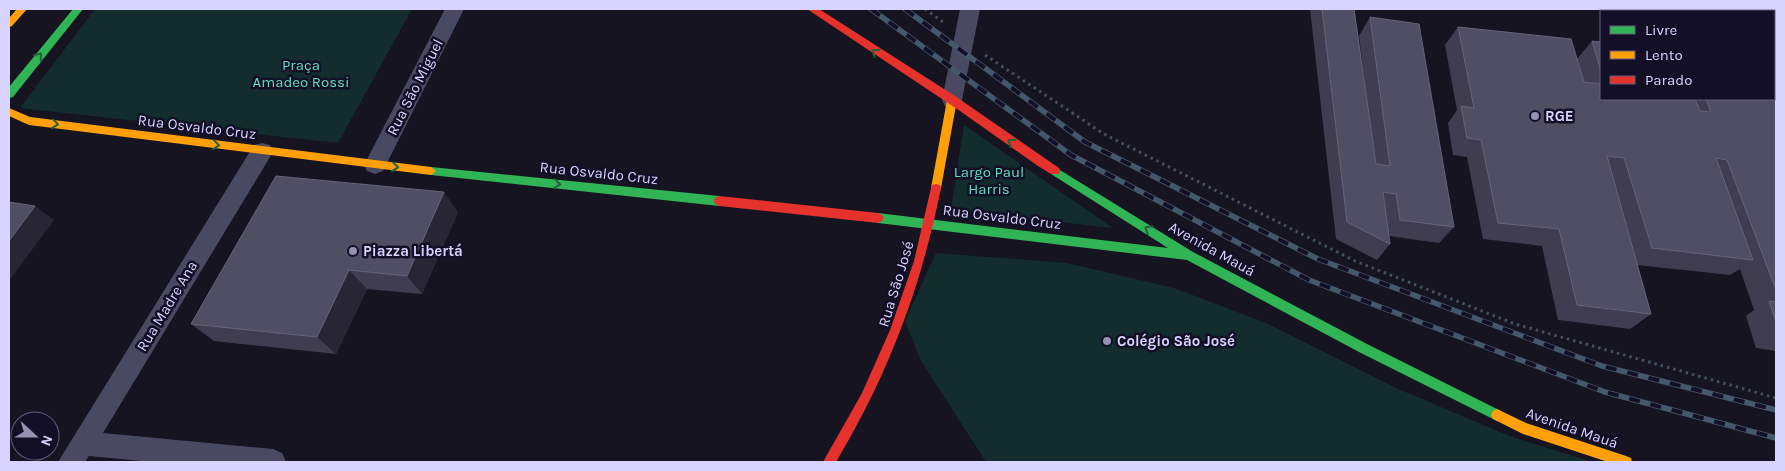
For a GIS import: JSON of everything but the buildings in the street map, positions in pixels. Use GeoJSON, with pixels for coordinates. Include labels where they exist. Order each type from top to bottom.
{"type":"FeatureCollection","features":[{"type":"Feature","properties":{"kind":"main road"},"geometry":{"type":"LineString","coordinates":[[9,24],[22,9]]}},
{"type":"Feature","properties":{"kind":"main road"},"geometry":{"type":"LineString","coordinates":[[9,94],[78,9]]}},
{"type":"Feature","properties":{"kind":"main road","name":"Avenida Mauá"},"geometry":{"type":"LineString","coordinates":[[812,9],[897,67],[952,100],[1016,147],[1189,255],[1363,348],[1523,428],[1626,462]]}},
{"type":"Feature","properties":{"kind":"main road","name":"Rua São José"},"geometry":{"type":"LineString","coordinates":[[829,462],[853,427],[885,366],[910,298],[930,223],[952,100]]}},
{"type":"Feature","properties":{"kind":"main road","name":"Rua Osvaldo Cruz"},"geometry":{"type":"LineString","coordinates":[[9,112],[28,121],[375,165],[930,223],[1189,255]]}},
{"type":"Feature","properties":{"kind":"street","name":"Rua São Miguel"},"geometry":{"type":"LineString","coordinates":[[375,165],[454,9]]}},
{"type":"Feature","properties":{"kind":"street"},"geometry":{"type":"LineString","coordinates":[[952,100],[970,9]]}},
{"type":"Feature","properties":{"kind":"street","name":"Rua Madre Ana"},"geometry":{"type":"LineString","coordinates":[[77,452],[262,151]]}},
{"type":"Feature","properties":{"kind":"street"},"geometry":{"type":"LineString","coordinates":[[77,452],[273,462]]}},
{"type":"Feature","properties":{"kind":"path"},"geometry":{"type":"LineString","coordinates":[[925,9],[1002,68],[1104,134],[1355,261],[1515,324],[1776,398]]}},
{"type":"Feature","properties":{"kind":"green space","name":"Praça Amadeo Rossi"},"geometry":{"type":"Polygon","coordinates":[[[95,9],[412,9],[338,143],[20,108],[95,9]]]}},
{"type":"Feature","properties":{"kind":"green space","name":"Largo Paul Harris"},"geometry":{"type":"Polygon","coordinates":[[[964,125],[1113,228],[951,210],[964,125]]]}},
{"type":"Feature","properties":{"kind":"green space","name":"Colégio São José"},"geometry":{"type":"Polygon","coordinates":[[[936,253],[1067,263],[1174,288],[1266,323],[1396,388],[1512,437],[1593,462],[986,462],[920,359],[905,321],[936,253]]]}},
{"type":"Feature","properties":{"kind":"railway"},"geometry":{"type":"LineString","coordinates":[[871,9],[1071,155],[1309,280],[1605,392],[1776,438]]}},
{"type":"Feature","properties":{"kind":"railway"},"geometry":{"type":"LineString","coordinates":[[905,9],[1085,142],[1318,259],[1602,366],[1776,410]]}},
{"type":"Feature","properties":{"kind":"traffic: fast"},"geometry":{"type":"LineString","coordinates":[[9,94],[78,9]]}},
{"type":"Feature","properties":{"kind":"traffic: fast"},"geometry":{"type":"LineString","coordinates":[[431,171],[719,201]]}},
{"type":"Feature","properties":{"kind":"traffic: fast"},"geometry":{"type":"LineString","coordinates":[[1055,171],[1189,255],[1363,348],[1497,415]]}},
{"type":"Feature","properties":{"kind":"traffic: fast"},"geometry":{"type":"LineString","coordinates":[[878,218],[1189,255]]}},
{"type":"Feature","properties":{"kind":"traffic: slow"},"geometry":{"type":"LineString","coordinates":[[9,24],[22,9]]}},
{"type":"Feature","properties":{"kind":"traffic: slow"},"geometry":{"type":"LineString","coordinates":[[936,188],[952,100]]}},
{"type":"Feature","properties":{"kind":"traffic: slow"},"geometry":{"type":"LineString","coordinates":[[9,112],[29,121],[431,171]]}},
{"type":"Feature","properties":{"kind":"traffic: slow"},"geometry":{"type":"LineString","coordinates":[[1497,415],[1523,428],[1626,462]]}},
{"type":"Feature","properties":{"kind":"traffic: jam"},"geometry":{"type":"LineString","coordinates":[[812,9],[951,99],[1055,171]]}},
{"type":"Feature","properties":{"kind":"traffic: jam"},"geometry":{"type":"LineString","coordinates":[[829,462],[866,397],[896,330],[919,261],[936,188]]}},
{"type":"Feature","properties":{"kind":"traffic: jam"},"geometry":{"type":"LineString","coordinates":[[719,201],[878,218]]}},
{"type":"Feature","properties":{"kind":"place","name":"RGE"},"geometry":{"type":"Point","coordinates":[1535,116]}},
{"type":"Feature","properties":{"kind":"place","name":"Piazza Libertá"},"geometry":{"type":"Point","coordinates":[353,251]}},
{"type":"Feature","properties":{"kind":"place","name":"Colégio São José"},"geometry":{"type":"Point","coordinates":[1107,341]}}]}
